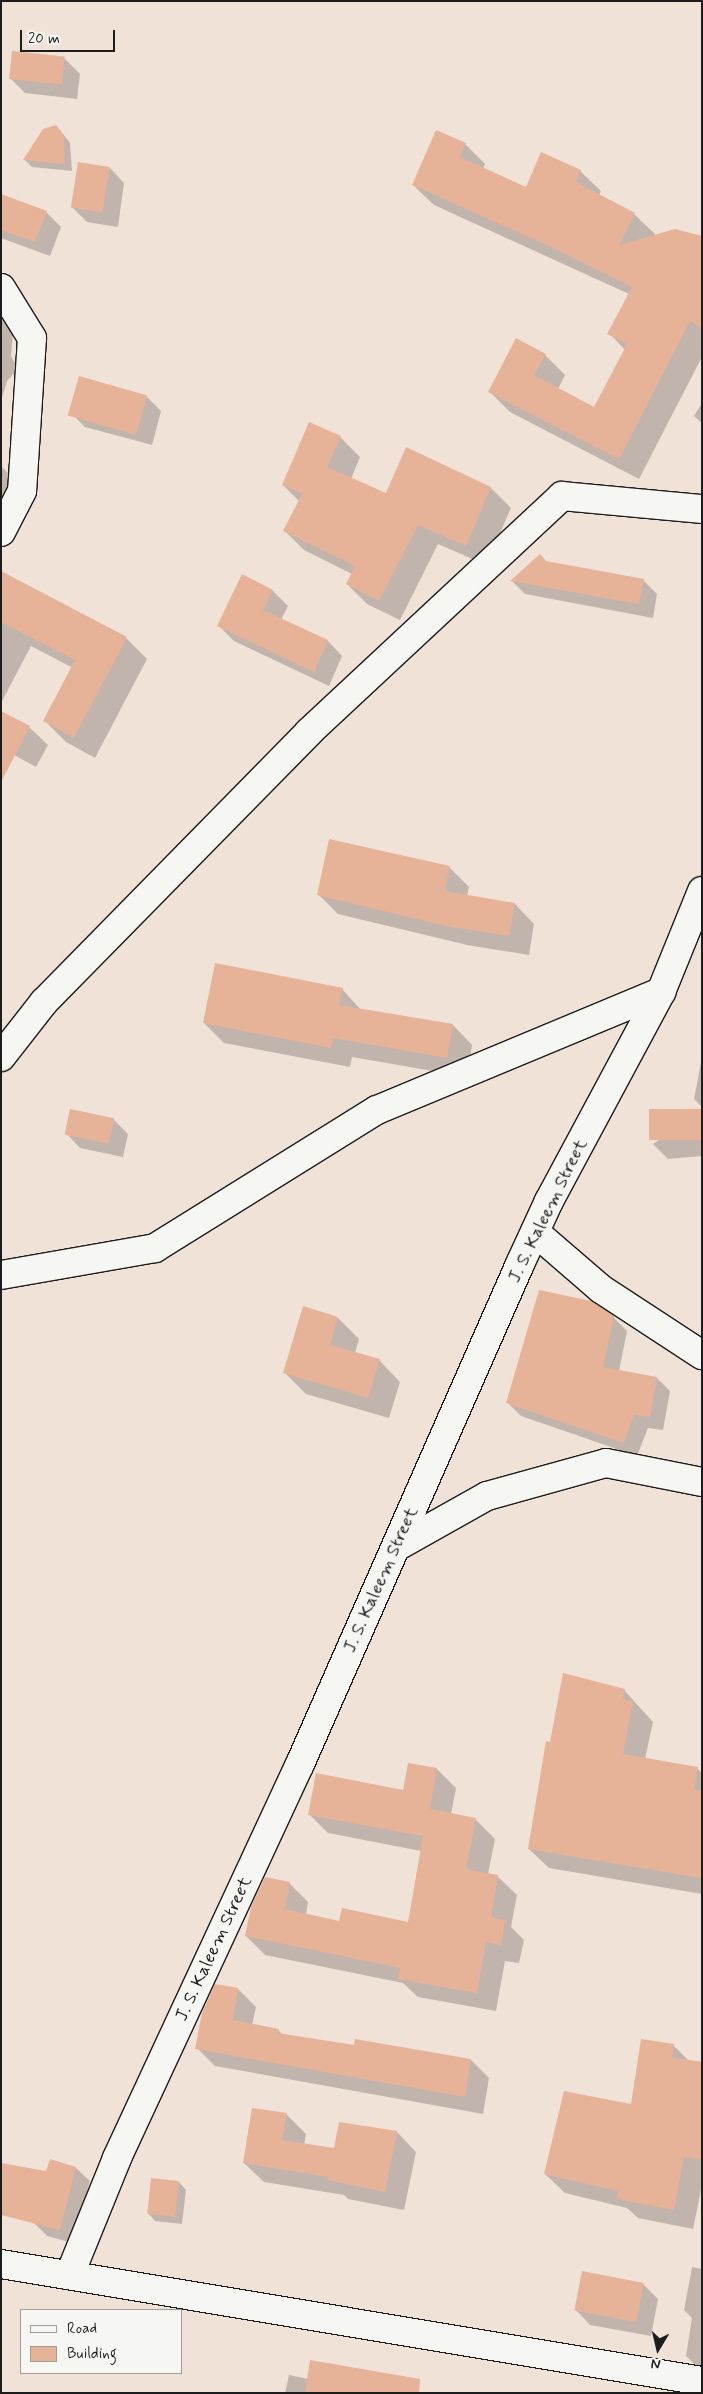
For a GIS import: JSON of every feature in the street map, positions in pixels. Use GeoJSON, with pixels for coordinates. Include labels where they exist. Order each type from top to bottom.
{"type":"FeatureCollection","features":[{"type":"Feature","properties":{"kind":"street"},"geometry":{"type":"LineString","coordinates":[[1,288],[32,338],[22,491],[1,532]]}},
{"type":"Feature","properties":{"kind":"street"},"geometry":{"type":"LineString","coordinates":[[1,1057],[44,1002],[310,732],[562,496],[702,509]]}},
{"type":"Feature","properties":{"kind":"street","name":"J. S. Kaleem Street"},"geometry":{"type":"LineString","coordinates":[[70,2274],[117,2158],[300,1764],[536,1232],[661,992],[702,891]]}},
{"type":"Feature","properties":{"kind":"street"},"geometry":{"type":"LineString","coordinates":[[1,1275],[156,1248],[377,1110],[661,992]]}},
{"type":"Feature","properties":{"kind":"street"},"geometry":{"type":"LineString","coordinates":[[536,1232],[602,1289],[702,1355]]}},
{"type":"Feature","properties":{"kind":"street"},"geometry":{"type":"LineString","coordinates":[[396,1547],[487,1496],[606,1462],[702,1482]]}},
{"type":"Feature","properties":{"kind":"street"},"geometry":{"type":"LineString","coordinates":[[1,2264],[702,2381]]}},
{"type":"Feature","properties":{"kind":"building"},"geometry":{"type":"Polygon","coordinates":[[[12,51],[65,57],[62,84],[9,79],[12,51]]]}},
{"type":"Feature","properties":{"kind":"building"},"geometry":{"type":"Polygon","coordinates":[[[56,125],[64,135],[65,164],[23,160],[43,129],[56,125]]]}},
{"type":"Feature","properties":{"kind":"building"},"geometry":{"type":"Polygon","coordinates":[[[436,130],[466,143],[460,157],[526,187],[541,152],[581,170],[576,182],[635,213],[619,245],[675,229],[702,236],[702,328],[690,321],[619,459],[488,392],[516,338],[546,354],[534,375],[594,407],[627,344],[607,334],[632,287],[547,245],[412,185],[436,130]]]}},
{"type":"Feature","properties":{"kind":"building"},"geometry":{"type":"Polygon","coordinates":[[[78,162],[110,167],[102,212],[71,207],[78,162]]]}},
{"type":"Feature","properties":{"kind":"building"},"geometry":{"type":"Polygon","coordinates":[[[1,194],[47,211],[35,242],[1,230],[1,194]]]}},
{"type":"Feature","properties":{"kind":"building"},"geometry":{"type":"Polygon","coordinates":[[[79,376],[147,396],[136,435],[68,415],[79,376]]]}},
{"type":"Feature","properties":{"kind":"building"},"geometry":{"type":"Polygon","coordinates":[[[309,422],[341,436],[327,467],[386,493],[406,447],[491,487],[466,546],[418,525],[379,601],[346,584],[355,566],[283,531],[302,494],[282,485],[309,422]]]}},
{"type":"Feature","properties":{"kind":"building"},"geometry":{"type":"Polygon","coordinates":[[[540,554],[546,561],[644,579],[639,604],[510,581],[540,554]]]}},
{"type":"Feature","properties":{"kind":"building"},"geometry":{"type":"Polygon","coordinates":[[[1,571],[127,637],[74,738],[43,721],[75,660],[1,622],[1,571]]]}},
{"type":"Feature","properties":{"kind":"building"},"geometry":{"type":"Polygon","coordinates":[[[242,574],[273,590],[263,610],[328,640],[314,672],[217,626],[242,574]]]}},
{"type":"Feature","properties":{"kind":"building"},"geometry":{"type":"Polygon","coordinates":[[[1,711],[30,726],[1,782],[1,711]]]}},
{"type":"Feature","properties":{"kind":"building"},"geometry":{"type":"Polygon","coordinates":[[[329,839],[450,866],[445,891],[515,903],[509,936],[446,926],[317,895],[329,839]]]}},
{"type":"Feature","properties":{"kind":"building"},"geometry":{"type":"Polygon","coordinates":[[[215,963],[343,988],[339,1005],[453,1024],[447,1058],[333,1038],[331,1048],[203,1023],[215,963]]]}},
{"type":"Feature","properties":{"kind":"building"},"geometry":{"type":"Polygon","coordinates":[[[70,1109],[114,1118],[109,1144],[65,1134],[70,1109]]]}},
{"type":"Feature","properties":{"kind":"building"},"geometry":{"type":"Polygon","coordinates":[[[649,1109],[702,1109],[702,1140],[649,1140],[649,1109]]]}},
{"type":"Feature","properties":{"kind":"building"},"geometry":{"type":"Polygon","coordinates":[[[539,1290],[591,1301],[614,1316],[603,1367],[657,1377],[650,1417],[634,1415],[624,1443],[506,1403],[539,1290]]]}},
{"type":"Feature","properties":{"kind":"building"},"geometry":{"type":"Polygon","coordinates":[[[303,1306],[338,1317],[330,1345],[380,1359],[368,1398],[283,1373],[303,1306]]]}},
{"type":"Feature","properties":{"kind":"building"},"geometry":{"type":"Polygon","coordinates":[[[563,1673],[625,1689],[623,1699],[633,1701],[623,1754],[698,1767],[694,1790],[702,1790],[702,1878],[528,1849],[546,1741],[550,1742],[563,1673]]]}},
{"type":"Feature","properties":{"kind":"building"},"geometry":{"type":"Polygon","coordinates":[[[408,1763],[437,1768],[430,1809],[476,1818],[466,1869],[498,1875],[491,1917],[505,1920],[501,1945],[486,1942],[477,1993],[398,1979],[400,1968],[245,1936],[251,1907],[265,1877],[290,1882],[285,1909],[339,1921],[342,1908],[408,1922],[423,1836],[308,1815],[316,1773],[403,1790],[408,1763]]]}},
{"type":"Feature","properties":{"kind":"building"},"geometry":{"type":"Polygon","coordinates":[[[215,1984],[238,1988],[233,2020],[279,2029],[278,2033],[354,2045],[355,2039],[471,2059],[465,2097],[195,2049],[202,2013],[215,1984]]]}},
{"type":"Feature","properties":{"kind":"building"},"geometry":{"type":"Polygon","coordinates":[[[641,2039],[674,2044],[672,2057],[702,2062],[702,2160],[684,2157],[674,2210],[617,2199],[618,2191],[544,2174],[564,2091],[631,2104],[641,2039]]]}},
{"type":"Feature","properties":{"kind":"building"},"geometry":{"type":"Polygon","coordinates":[[[252,2108],[287,2113],[282,2140],[334,2148],[339,2122],[397,2131],[385,2192],[327,2180],[328,2177],[243,2163],[252,2108]]]}},
{"type":"Feature","properties":{"kind":"building"},"geometry":{"type":"Polygon","coordinates":[[[50,2159],[76,2167],[60,2230],[1,2215],[1,2163],[46,2171],[50,2159]]]}},
{"type":"Feature","properties":{"kind":"building"},"geometry":{"type":"Polygon","coordinates":[[[151,2178],[179,2181],[175,2217],[147,2214],[151,2178]]]}},
{"type":"Feature","properties":{"kind":"building"},"geometry":{"type":"Polygon","coordinates":[[[582,2271],[644,2283],[636,2322],[574,2310],[582,2271]]]}},
{"type":"Feature","properties":{"kind":"building"},"geometry":{"type":"Polygon","coordinates":[[[310,2360],[420,2379],[419,2393],[305,2393],[310,2360]]]}}]}
